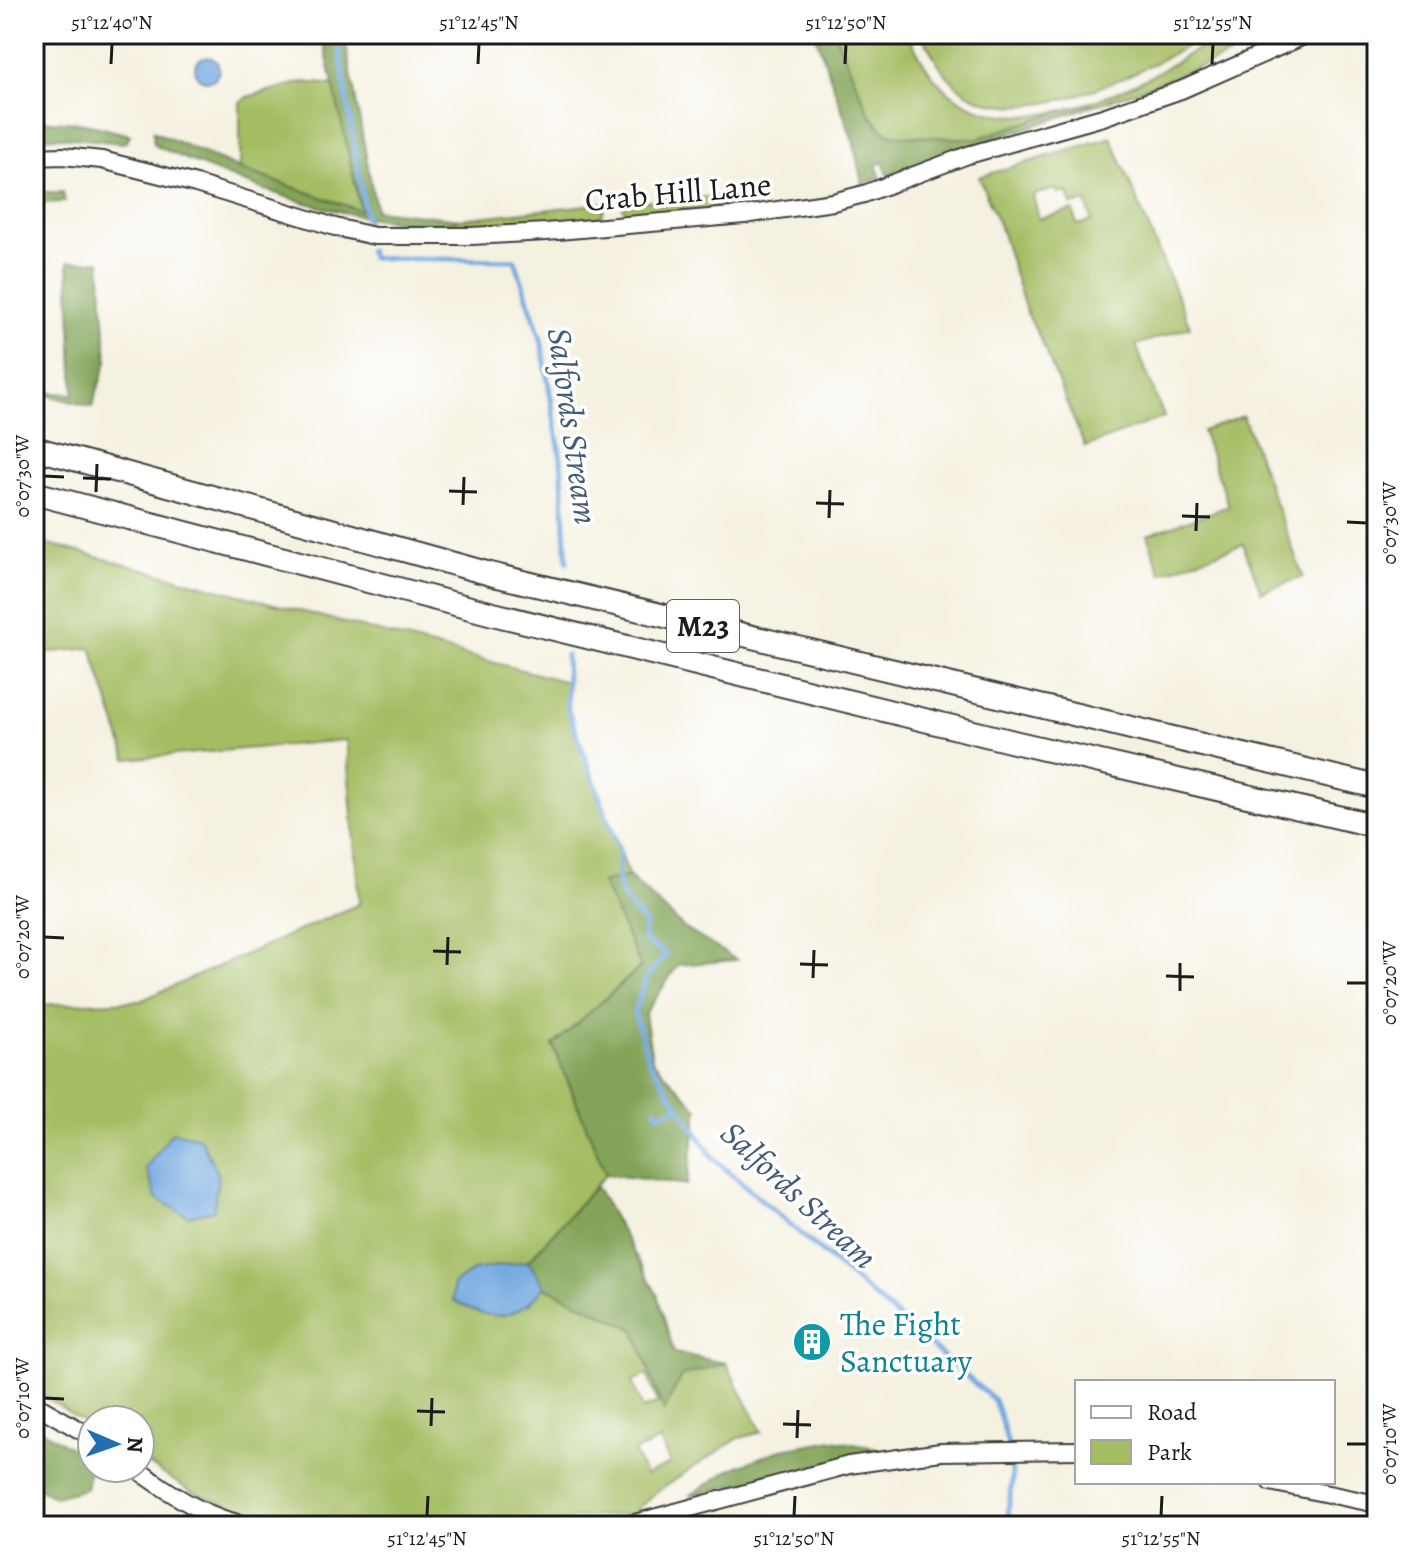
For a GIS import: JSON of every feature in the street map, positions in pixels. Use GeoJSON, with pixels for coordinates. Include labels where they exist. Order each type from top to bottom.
{"type":"FeatureCollection","features":[{"type":"Feature","properties":{"kind":"highway","name":"M23"},"geometry":{"type":"LineString","coordinates":[[34,448],[494,575],[1377,787]]}},
{"type":"Feature","properties":{"kind":"highway","name":"M23"},"geometry":{"type":"LineString","coordinates":[[34,493],[493,614],[1018,743],[1377,826]]}},
{"type":"Feature","properties":{"kind":"street","name":"Crab Hill Lane"},"geometry":{"type":"LineString","coordinates":[[34,157],[102,160],[374,236],[546,232],[744,215],[843,200],[968,155],[1112,114],[1181,90],[1308,34]]}},
{"type":"Feature","properties":{"kind":"street"},"geometry":{"type":"LineString","coordinates":[[34,1404],[76,1428]]}},
{"type":"Feature","properties":{"kind":"street"},"geometry":{"type":"LineString","coordinates":[[624,1526],[849,1465],[941,1452],[1075,1450]]}},
{"type":"Feature","properties":{"kind":"street"},"geometry":{"type":"LineString","coordinates":[[156,1483],[181,1501],[236,1524],[253,1526]]}},
{"type":"Feature","properties":{"kind":"street"},"geometry":{"type":"LineString","coordinates":[[1280,1484],[1377,1504]]}},
{"type":"Feature","properties":{"kind":"green space"},"geometry":{"type":"Polygon","coordinates":[[[322,34],[344,34],[376,210],[461,219],[444,224],[420,224],[332,210],[242,181],[154,145],[153,131],[240,169],[361,211],[322,34]]]}},
{"type":"Feature","properties":{"kind":"green space"},"geometry":{"type":"Polygon","coordinates":[[[815,34],[835,34],[870,115],[892,135],[976,139],[1070,108],[1101,103],[888,175],[883,162],[876,165],[881,178],[862,184],[854,144],[815,34]]]}},
{"type":"Feature","properties":{"kind":"green space"},"geometry":{"type":"Polygon","coordinates":[[[835,34],[908,34],[941,85],[963,102],[987,112],[1012,116],[1065,110],[976,139],[901,137],[883,130],[870,115],[835,34]]]}},
{"type":"Feature","properties":{"kind":"green space"},"geometry":{"type":"Polygon","coordinates":[[[922,34],[1210,34],[1155,63],[1087,92],[1053,102],[1019,106],[988,102],[961,89],[943,71],[922,34]]]}},
{"type":"Feature","properties":{"kind":"green space"},"geometry":{"type":"Polygon","coordinates":[[[1270,34],[1218,60],[1123,96],[1071,108],[1141,81],[1228,35],[1270,34]]]}},
{"type":"Feature","properties":{"kind":"green space"},"geometry":{"type":"Polygon","coordinates":[[[303,82],[334,85],[362,211],[240,169],[240,103],[247,97],[303,82]]]}},
{"type":"Feature","properties":{"kind":"green space"},"geometry":{"type":"Polygon","coordinates":[[[34,120],[83,123],[130,135],[122,143],[60,137],[34,138],[34,120]]]}},
{"type":"Feature","properties":{"kind":"green space"},"geometry":{"type":"Polygon","coordinates":[[[1111,137],[1190,327],[1136,345],[1164,417],[1085,447],[1026,311],[1001,230],[979,177],[1111,137]],[[1057,189],[1033,195],[1039,219],[1073,210],[1077,225],[1092,221],[1086,202],[1071,205],[1068,192],[1058,194],[1057,189]]]}},
{"type":"Feature","properties":{"kind":"green space"},"geometry":{"type":"Polygon","coordinates":[[[38,168],[40,192],[63,192],[65,202],[34,203],[34,169],[38,168]]]}},
{"type":"Feature","properties":{"kind":"green space"},"geometry":{"type":"Polygon","coordinates":[[[733,196],[734,204],[727,209],[626,216],[621,202],[733,196]]]}},
{"type":"Feature","properties":{"kind":"green space"},"geometry":{"type":"Polygon","coordinates":[[[606,203],[601,218],[506,229],[440,226],[461,219],[606,203]]]}},
{"type":"Feature","properties":{"kind":"green space"},"geometry":{"type":"Polygon","coordinates":[[[100,261],[107,361],[92,407],[36,392],[74,394],[68,262],[100,261]]]}},
{"type":"Feature","properties":{"kind":"green space"},"geometry":{"type":"Polygon","coordinates":[[[1243,416],[1303,577],[1261,592],[1243,544],[1161,573],[1147,535],[1229,506],[1202,431],[1243,416]]]}},
{"type":"Feature","properties":{"kind":"green space"},"geometry":{"type":"Polygon","coordinates":[[[34,540],[567,682],[568,710],[629,876],[603,883],[641,966],[553,1046],[606,1174],[528,1261],[474,1270],[529,1305],[545,1287],[634,1329],[649,1369],[726,1363],[762,1432],[739,1438],[656,1492],[632,1514],[575,1518],[549,1526],[354,1526],[272,1521],[190,1491],[156,1469],[156,1404],[76,1404],[76,1417],[34,1393],[34,1005],[140,1001],[359,904],[346,740],[127,759],[91,648],[34,654],[34,540]],[[647,1375],[632,1381],[643,1409],[658,1403],[647,1375]],[[660,1440],[634,1452],[645,1475],[670,1464],[660,1440]]]}},
{"type":"Feature","properties":{"kind":"green space"},"geometry":{"type":"Polygon","coordinates":[[[629,876],[684,928],[737,960],[678,965],[645,1014],[652,1060],[698,1109],[687,1185],[606,1174],[553,1045],[641,967],[602,882],[629,876]]]}},
{"type":"Feature","properties":{"kind":"green space"},"geometry":{"type":"Polygon","coordinates":[[[596,1186],[657,1294],[674,1353],[726,1363],[681,1376],[664,1412],[634,1329],[545,1287],[528,1261],[596,1186]]]}},
{"type":"Feature","properties":{"kind":"green space"},"geometry":{"type":"Polygon","coordinates":[[[34,1425],[76,1452],[76,1484],[87,1484],[86,1489],[55,1497],[34,1486],[34,1425]]]}},
{"type":"Feature","properties":{"kind":"green space"},"geometry":{"type":"Polygon","coordinates":[[[833,1440],[885,1450],[689,1496],[731,1469],[782,1449],[833,1440]]]}},
{"type":"Feature","properties":{"kind":"water"},"geometry":{"type":"Polygon","coordinates":[[[207,57],[218,64],[219,69],[212,80],[207,81],[196,74],[195,69],[202,58],[207,57]]]}},
{"type":"Feature","properties":{"kind":"water"},"geometry":{"type":"Polygon","coordinates":[[[172,1132],[200,1138],[218,1174],[214,1210],[188,1216],[156,1198],[146,1168],[172,1132]]]}},
{"type":"Feature","properties":{"kind":"water"},"geometry":{"type":"Polygon","coordinates":[[[528,1261],[545,1287],[523,1307],[502,1315],[491,1315],[453,1300],[453,1284],[474,1270],[528,1261]]]}},
{"type":"Feature","properties":{"kind":"waterway","name":"Salfords Stream"},"geometry":{"type":"LineString","coordinates":[[337,34],[366,221]]}},
{"type":"Feature","properties":{"kind":"waterway","name":"Salfords Stream"},"geometry":{"type":"LineString","coordinates":[[369,250],[371,258],[515,260],[541,339],[561,459],[567,562]]}},
{"type":"Feature","properties":{"kind":"waterway","name":"Salfords Stream"},"geometry":{"type":"LineString","coordinates":[[566,655],[568,710],[620,853],[618,874],[621,891],[645,923],[644,941],[666,954],[647,978],[634,1012],[649,1061],[714,1159],[994,1400],[1010,1456],[1012,1482],[1008,1513],[1011,1526]]}},
{"type":"Feature","properties":{"kind":"waterway"},"geometry":{"type":"LineString","coordinates":[[656,1109],[659,1115],[677,1107]]}},
{"type":"Feature","properties":{"kind":"place","name":"The Fight Sanctuary"},"geometry":{"type":"Point","coordinates":[812,1342]}}]}
